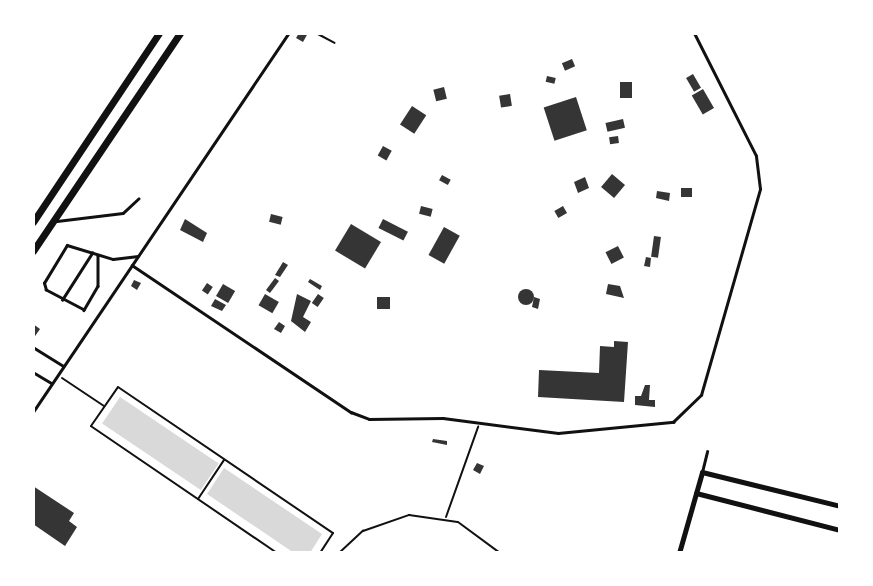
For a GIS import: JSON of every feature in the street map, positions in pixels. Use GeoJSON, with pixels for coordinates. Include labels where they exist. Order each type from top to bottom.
{"type":"FeatureCollection","features":[{"type":"Feature","properties":{"kind":"street"},"geometry":{"type":"LineString","coordinates":[[33,222],[159,33]]}},
{"type":"Feature","properties":{"kind":"street"},"geometry":{"type":"LineString","coordinates":[[33,251],[180,33]]}},
{"type":"Feature","properties":{"kind":"street"},"geometry":{"type":"LineString","coordinates":[[139,63],[153,72]]}},
{"type":"Feature","properties":{"kind":"street"},"geometry":{"type":"LineString","coordinates":[[40,212],[54,221]]}},
{"type":"Feature","properties":{"kind":"street"},"geometry":{"type":"LineString","coordinates":[[679,553],[702,472],[840,506]]}},
{"type":"Feature","properties":{"kind":"street"},"geometry":{"type":"LineString","coordinates":[[696,493],[840,530]]}},
{"type":"Feature","properties":{"kind":"lane"},"geometry":{"type":"LineString","coordinates":[[33,412],[289,33]]}},
{"type":"Feature","properties":{"kind":"lane"},"geometry":{"type":"LineString","coordinates":[[132,265],[360,417],[479,423],[558,433],[660,426],[684,415],[701,395],[760,189],[761,173],[694,33]]}},
{"type":"Feature","properties":{"kind":"lane"},"geometry":{"type":"LineString","coordinates":[[54,221],[123,213],[138,199]]}},
{"type":"Feature","properties":{"kind":"lane"},"geometry":{"type":"LineString","coordinates":[[98,256],[99,286],[83,310],[46,290],[44,283],[64,249],[71,244],[98,256],[113,259],[138,256]]}},
{"type":"Feature","properties":{"kind":"lane"},"geometry":{"type":"LineString","coordinates":[[62,300],[92,253]]}},
{"type":"Feature","properties":{"kind":"lane"},"geometry":{"type":"LineString","coordinates":[[33,347],[64,366]]}},
{"type":"Feature","properties":{"kind":"lane"},"geometry":{"type":"LineString","coordinates":[[33,372],[52,384]]}},
{"type":"Feature","properties":{"kind":"lane"},"geometry":{"type":"LineString","coordinates":[[702,472],[707,452]]}},
{"type":"Feature","properties":{"kind":"path"},"geometry":{"type":"LineString","coordinates":[[316,33],[335,43]]}},
{"type":"Feature","properties":{"kind":"path"},"geometry":{"type":"LineString","coordinates":[[58,375],[105,407]]}},
{"type":"Feature","properties":{"kind":"path"},"geometry":{"type":"LineString","coordinates":[[277,553],[91,426],[118,387],[333,533],[322,552]]}},
{"type":"Feature","properties":{"kind":"path"},"geometry":{"type":"LineString","coordinates":[[445,518],[479,423]]}},
{"type":"Feature","properties":{"kind":"path"},"geometry":{"type":"LineString","coordinates":[[198,499],[224,459]]}},
{"type":"Feature","properties":{"kind":"path"},"geometry":{"type":"LineString","coordinates":[[339,553],[363,531],[385,520],[409,514],[445,518],[480,533],[500,553]]}},
{"type":"Feature","properties":{"kind":"shaded area"},"geometry":{"type":"Polygon","coordinates":[[[120,397],[219,464],[201,490],[102,424],[120,397]]]}},
{"type":"Feature","properties":{"kind":"shaded area"},"geometry":{"type":"Polygon","coordinates":[[[224,468],[322,534],[310,553],[294,553],[207,494],[224,468]]]}},
{"type":"Feature","properties":{"kind":"building"},"geometry":{"type":"Polygon","coordinates":[[[299,33],[308,33],[303,42],[296,38],[299,33]]]}},
{"type":"Feature","properties":{"kind":"building"},"geometry":{"type":"Polygon","coordinates":[[[572,59],[575,66],[565,71],[562,63],[572,59]]]}},
{"type":"Feature","properties":{"kind":"building"},"geometry":{"type":"Polygon","coordinates":[[[693,74],[701,88],[694,92],[686,78],[693,74]]]}},
{"type":"Feature","properties":{"kind":"building"},"geometry":{"type":"Polygon","coordinates":[[[547,76],[556,78],[554,84],[546,82],[547,76]]]}},
{"type":"Feature","properties":{"kind":"building"},"geometry":{"type":"Polygon","coordinates":[[[620,82],[632,82],[632,98],[620,98],[620,82]]]}},
{"type":"Feature","properties":{"kind":"building"},"geometry":{"type":"Polygon","coordinates":[[[444,87],[447,99],[436,101],[433,90],[444,87]]]}},
{"type":"Feature","properties":{"kind":"building"},"geometry":{"type":"Polygon","coordinates":[[[703,89],[714,108],[703,115],[692,96],[703,89]]]}},
{"type":"Feature","properties":{"kind":"building"},"geometry":{"type":"Polygon","coordinates":[[[510,94],[512,106],[501,108],[499,96],[510,94]]]}},
{"type":"Feature","properties":{"kind":"building"},"geometry":{"type":"Polygon","coordinates":[[[576,97],[587,130],[554,141],[544,108],[576,97]]]}},
{"type":"Feature","properties":{"kind":"building"},"geometry":{"type":"Polygon","coordinates":[[[412,106],[426,115],[414,134],[400,124],[412,106]]]}},
{"type":"Feature","properties":{"kind":"building"},"geometry":{"type":"Polygon","coordinates":[[[623,119],[625,128],[607,132],[605,123],[623,119]]]}},
{"type":"Feature","properties":{"kind":"building"},"geometry":{"type":"Polygon","coordinates":[[[618,136],[619,143],[610,144],[609,137],[618,136]]]}},
{"type":"Feature","properties":{"kind":"building"},"geometry":{"type":"Polygon","coordinates":[[[383,146],[392,151],[386,160],[378,156],[383,146]]]}},
{"type":"Feature","properties":{"kind":"building"},"geometry":{"type":"Polygon","coordinates":[[[612,174],[625,185],[614,198],[601,187],[612,174]]]}},
{"type":"Feature","properties":{"kind":"building"},"geometry":{"type":"Polygon","coordinates":[[[442,175],[451,180],[448,185],[439,180],[442,175]]]}},
{"type":"Feature","properties":{"kind":"building"},"geometry":{"type":"Polygon","coordinates":[[[585,177],[589,188],[578,193],[574,182],[585,177]]]}},
{"type":"Feature","properties":{"kind":"building"},"geometry":{"type":"Polygon","coordinates":[[[681,188],[692,188],[692,197],[681,197],[681,188]]]}},
{"type":"Feature","properties":{"kind":"building"},"geometry":{"type":"Polygon","coordinates":[[[657,191],[670,193],[669,201],[656,198],[657,191]]]}},
{"type":"Feature","properties":{"kind":"building"},"geometry":{"type":"Polygon","coordinates":[[[421,206],[433,209],[431,217],[419,214],[421,206]]]}},
{"type":"Feature","properties":{"kind":"building"},"geometry":{"type":"Polygon","coordinates":[[[563,206],[567,213],[558,218],[554,211],[563,206]]]}},
{"type":"Feature","properties":{"kind":"building"},"geometry":{"type":"Polygon","coordinates":[[[271,214],[283,217],[281,225],[269,222],[271,214]]]}},
{"type":"Feature","properties":{"kind":"building"},"geometry":{"type":"Polygon","coordinates":[[[185,219],[207,233],[203,242],[180,230],[185,219]]]}},
{"type":"Feature","properties":{"kind":"building"},"geometry":{"type":"Polygon","coordinates":[[[383,219],[408,232],[403,241],[378,228],[383,219]]]}},
{"type":"Feature","properties":{"kind":"building"},"geometry":{"type":"Polygon","coordinates":[[[351,224],[381,242],[365,269],[335,251],[351,224]]]}},
{"type":"Feature","properties":{"kind":"building"},"geometry":{"type":"Polygon","coordinates":[[[444,227],[460,236],[444,264],[428,255],[444,227]]]}},
{"type":"Feature","properties":{"kind":"building"},"geometry":{"type":"Polygon","coordinates":[[[654,236],[661,237],[658,258],[651,257],[654,236]]]}},
{"type":"Feature","properties":{"kind":"building"},"geometry":{"type":"Polygon","coordinates":[[[618,246],[624,258],[611,264],[606,252],[618,246]]]}},
{"type":"Feature","properties":{"kind":"building"},"geometry":{"type":"Polygon","coordinates":[[[646,257],[651,258],[650,267],[644,266],[646,257]]]}},
{"type":"Feature","properties":{"kind":"building"},"geometry":{"type":"Polygon","coordinates":[[[283,262],[288,265],[280,277],[275,275],[283,262]]]}},
{"type":"Feature","properties":{"kind":"building"},"geometry":{"type":"Polygon","coordinates":[[[275,278],[279,281],[270,293],[266,290],[275,278]]]}},
{"type":"Feature","properties":{"kind":"building"},"geometry":{"type":"Polygon","coordinates":[[[310,279],[322,286],[320,290],[308,282],[310,279]]]}},
{"type":"Feature","properties":{"kind":"building"},"geometry":{"type":"Polygon","coordinates":[[[134,280],[141,283],[137,290],[131,286],[134,280]]]}},
{"type":"Feature","properties":{"kind":"building"},"geometry":{"type":"Polygon","coordinates":[[[207,283],[213,287],[208,294],[202,290],[207,283]]]}},
{"type":"Feature","properties":{"kind":"building"},"geometry":{"type":"Polygon","coordinates":[[[223,284],[235,291],[228,303],[216,296],[223,284]]]}},
{"type":"Feature","properties":{"kind":"building"},"geometry":{"type":"Polygon","coordinates":[[[608,284],[620,286],[624,298],[606,294],[608,284]]]}},
{"type":"Feature","properties":{"kind":"building"},"geometry":{"type":"Polygon","coordinates":[[[526,289],[534,297],[526,305],[518,297],[526,289]]]}},
{"type":"Feature","properties":{"kind":"building"},"geometry":{"type":"Polygon","coordinates":[[[265,294],[279,302],[272,313],[258,305],[265,294]]]}},
{"type":"Feature","properties":{"kind":"building"},"geometry":{"type":"Polygon","coordinates":[[[297,294],[311,301],[303,317],[311,322],[305,332],[291,321],[297,294]]]}},
{"type":"Feature","properties":{"kind":"building"},"geometry":{"type":"Polygon","coordinates":[[[318,294],[324,298],[318,307],[312,303],[318,294]]]}},
{"type":"Feature","properties":{"kind":"building"},"geometry":{"type":"Polygon","coordinates":[[[377,297],[390,297],[390,309],[377,309],[377,297]]]}},
{"type":"Feature","properties":{"kind":"building"},"geometry":{"type":"Polygon","coordinates":[[[534,297],[540,299],[538,309],[532,307],[534,297]]]}},
{"type":"Feature","properties":{"kind":"building"},"geometry":{"type":"Polygon","coordinates":[[[215,299],[226,305],[222,311],[211,306],[215,299]]]}},
{"type":"Feature","properties":{"kind":"building"},"geometry":{"type":"Polygon","coordinates":[[[279,322],[285,326],[281,333],[274,329],[279,322]]]}},
{"type":"Feature","properties":{"kind":"building"},"geometry":{"type":"Polygon","coordinates":[[[33,324],[40,329],[33,339],[33,324]]]}},
{"type":"Feature","properties":{"kind":"building"},"geometry":{"type":"Polygon","coordinates":[[[614,341],[628,342],[624,402],[538,397],[539,370],[599,373],[600,346],[614,347],[614,341]]]}},
{"type":"Feature","properties":{"kind":"building"},"geometry":{"type":"Polygon","coordinates":[[[645,385],[650,385],[649,400],[655,400],[655,407],[635,405],[635,396],[641,396],[645,385]]]}},
{"type":"Feature","properties":{"kind":"building"},"geometry":{"type":"Polygon","coordinates":[[[433,439],[447,441],[447,445],[432,442],[433,439]]]}},
{"type":"Feature","properties":{"kind":"building"},"geometry":{"type":"Polygon","coordinates":[[[477,463],[484,466],[480,474],[473,470],[477,463]]]}},
{"type":"Feature","properties":{"kind":"building"},"geometry":{"type":"Polygon","coordinates":[[[33,486],[74,513],[69,521],[77,527],[65,546],[33,524],[33,486]]]}}]}
